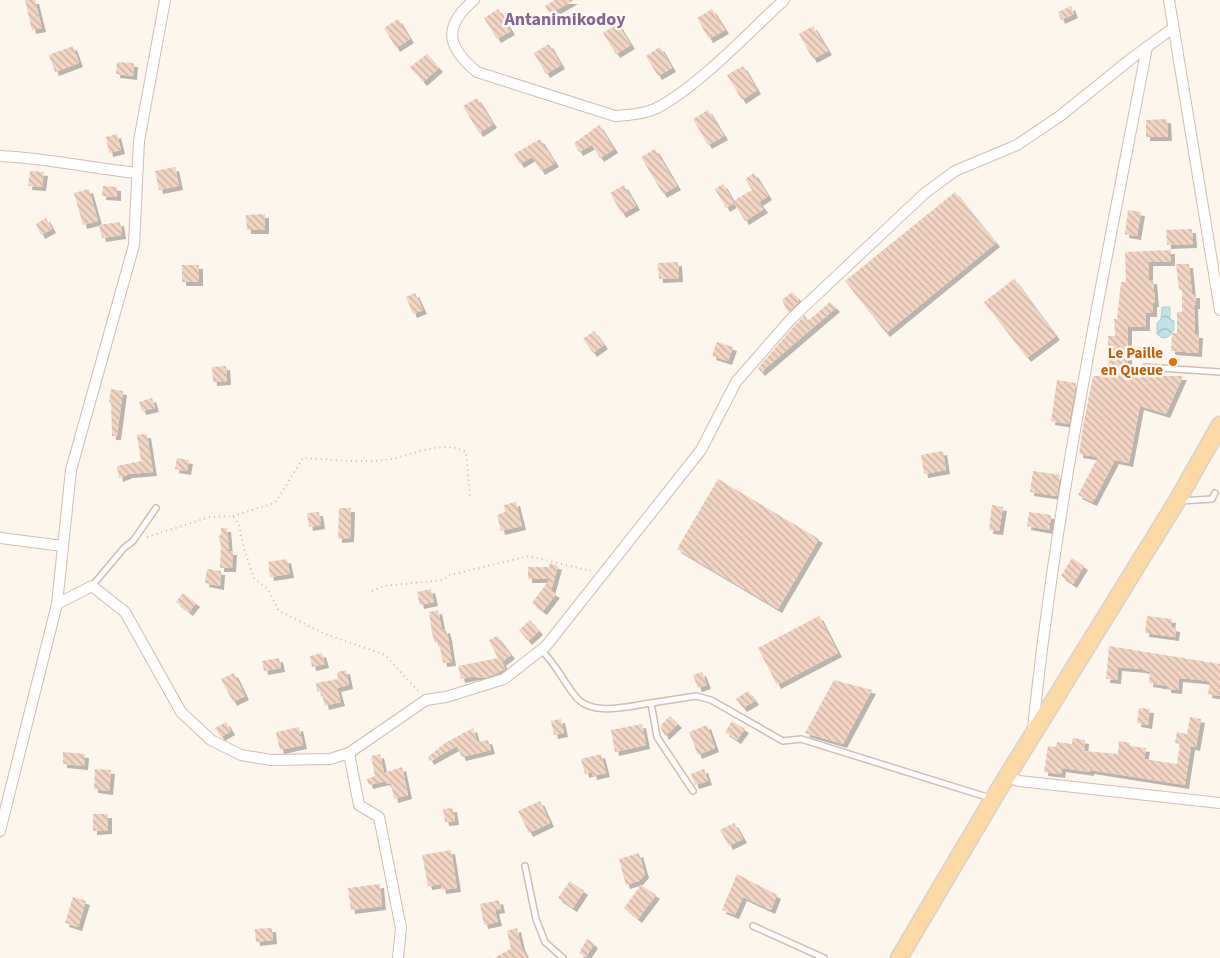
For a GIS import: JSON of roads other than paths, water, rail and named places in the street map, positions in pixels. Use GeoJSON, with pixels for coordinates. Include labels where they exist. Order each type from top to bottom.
{"type":"FeatureCollection","features":[{"type":"Feature","properties":{"kind":"main road"},"geometry":{"type":"LineString","coordinates":[[899,958],[993,799],[1177,501],[1220,426]]}},
{"type":"Feature","properties":{"kind":"street"},"geometry":{"type":"LineString","coordinates":[[0,831],[57,604],[71,470],[134,245],[139,141],[165,0]]}},
{"type":"Feature","properties":{"kind":"street"},"geometry":{"type":"LineString","coordinates":[[474,0],[463,9],[452,29],[453,44],[461,59],[476,72],[615,116],[638,114],[656,108],[688,87],[784,0]]}},
{"type":"Feature","properties":{"kind":"street"},"geometry":{"type":"LineString","coordinates":[[1169,0],[1220,310]]}},
{"type":"Feature","properties":{"kind":"street"},"geometry":{"type":"LineString","coordinates":[[57,604],[92,586],[125,612],[181,712],[211,740],[242,754],[271,760],[330,758],[349,753],[426,700],[446,697],[504,679],[541,650],[603,574],[701,450],[736,382],[791,319],[925,193],[956,171],[1017,145],[1053,121],[1173,28]]}},
{"type":"Feature","properties":{"kind":"street"},"geometry":{"type":"LineString","coordinates":[[1032,735],[1044,620],[1085,371],[1147,47]]}},
{"type":"Feature","properties":{"kind":"street"},"geometry":{"type":"LineString","coordinates":[[0,156],[26,157],[88,168],[137,173]]}},
{"type":"Feature","properties":{"kind":"street"},"geometry":{"type":"LineString","coordinates":[[0,538],[63,546]]}},
{"type":"Feature","properties":{"kind":"street"},"geometry":{"type":"LineString","coordinates":[[349,753],[359,805],[379,817],[401,928],[398,958]]}},
{"type":"Feature","properties":{"kind":"street"},"geometry":{"type":"LineString","coordinates":[[1008,777],[1019,782],[1220,802]]}},
{"type":"Feature","properties":{"kind":"lane"},"geometry":{"type":"LineString","coordinates":[[1145,367],[1220,372]]}},
{"type":"Feature","properties":{"kind":"lane"},"geometry":{"type":"LineString","coordinates":[[1177,501],[1212,499],[1215,493]]}},
{"type":"Feature","properties":{"kind":"lane"},"geometry":{"type":"LineString","coordinates":[[92,586],[124,548],[133,541],[156,508]]}},
{"type":"Feature","properties":{"kind":"lane"},"geometry":{"type":"LineString","coordinates":[[541,650],[554,662],[577,698],[587,706],[605,709],[696,696],[711,700],[783,741],[802,739],[993,799]]}},
{"type":"Feature","properties":{"kind":"lane"},"geometry":{"type":"LineString","coordinates":[[651,703],[657,737],[693,791]]}},
{"type":"Feature","properties":{"kind":"lane"},"geometry":{"type":"LineString","coordinates":[[525,866],[536,919],[545,942],[563,958]]}},
{"type":"Feature","properties":{"kind":"lane"},"geometry":{"type":"LineString","coordinates":[[753,926],[824,958]]}},
{"type":"Feature","properties":{"kind":"water"},"geometry":{"type":"Polygon","coordinates":[[[1162,307],[1170,307],[1170,319],[1174,321],[1174,330],[1168,337],[1162,338],[1157,334],[1157,323],[1161,319],[1162,307]]]}},
{"type":"Feature","properties":{"kind":"place","name":"Le Paille en Queue"},"geometry":{"type":"Point","coordinates":[1173,362]}},
{"type":"Feature","properties":{"kind":"district","name":"Antanimikodoy"},"geometry":{"type":"Point","coordinates":[565,19]}}]}
